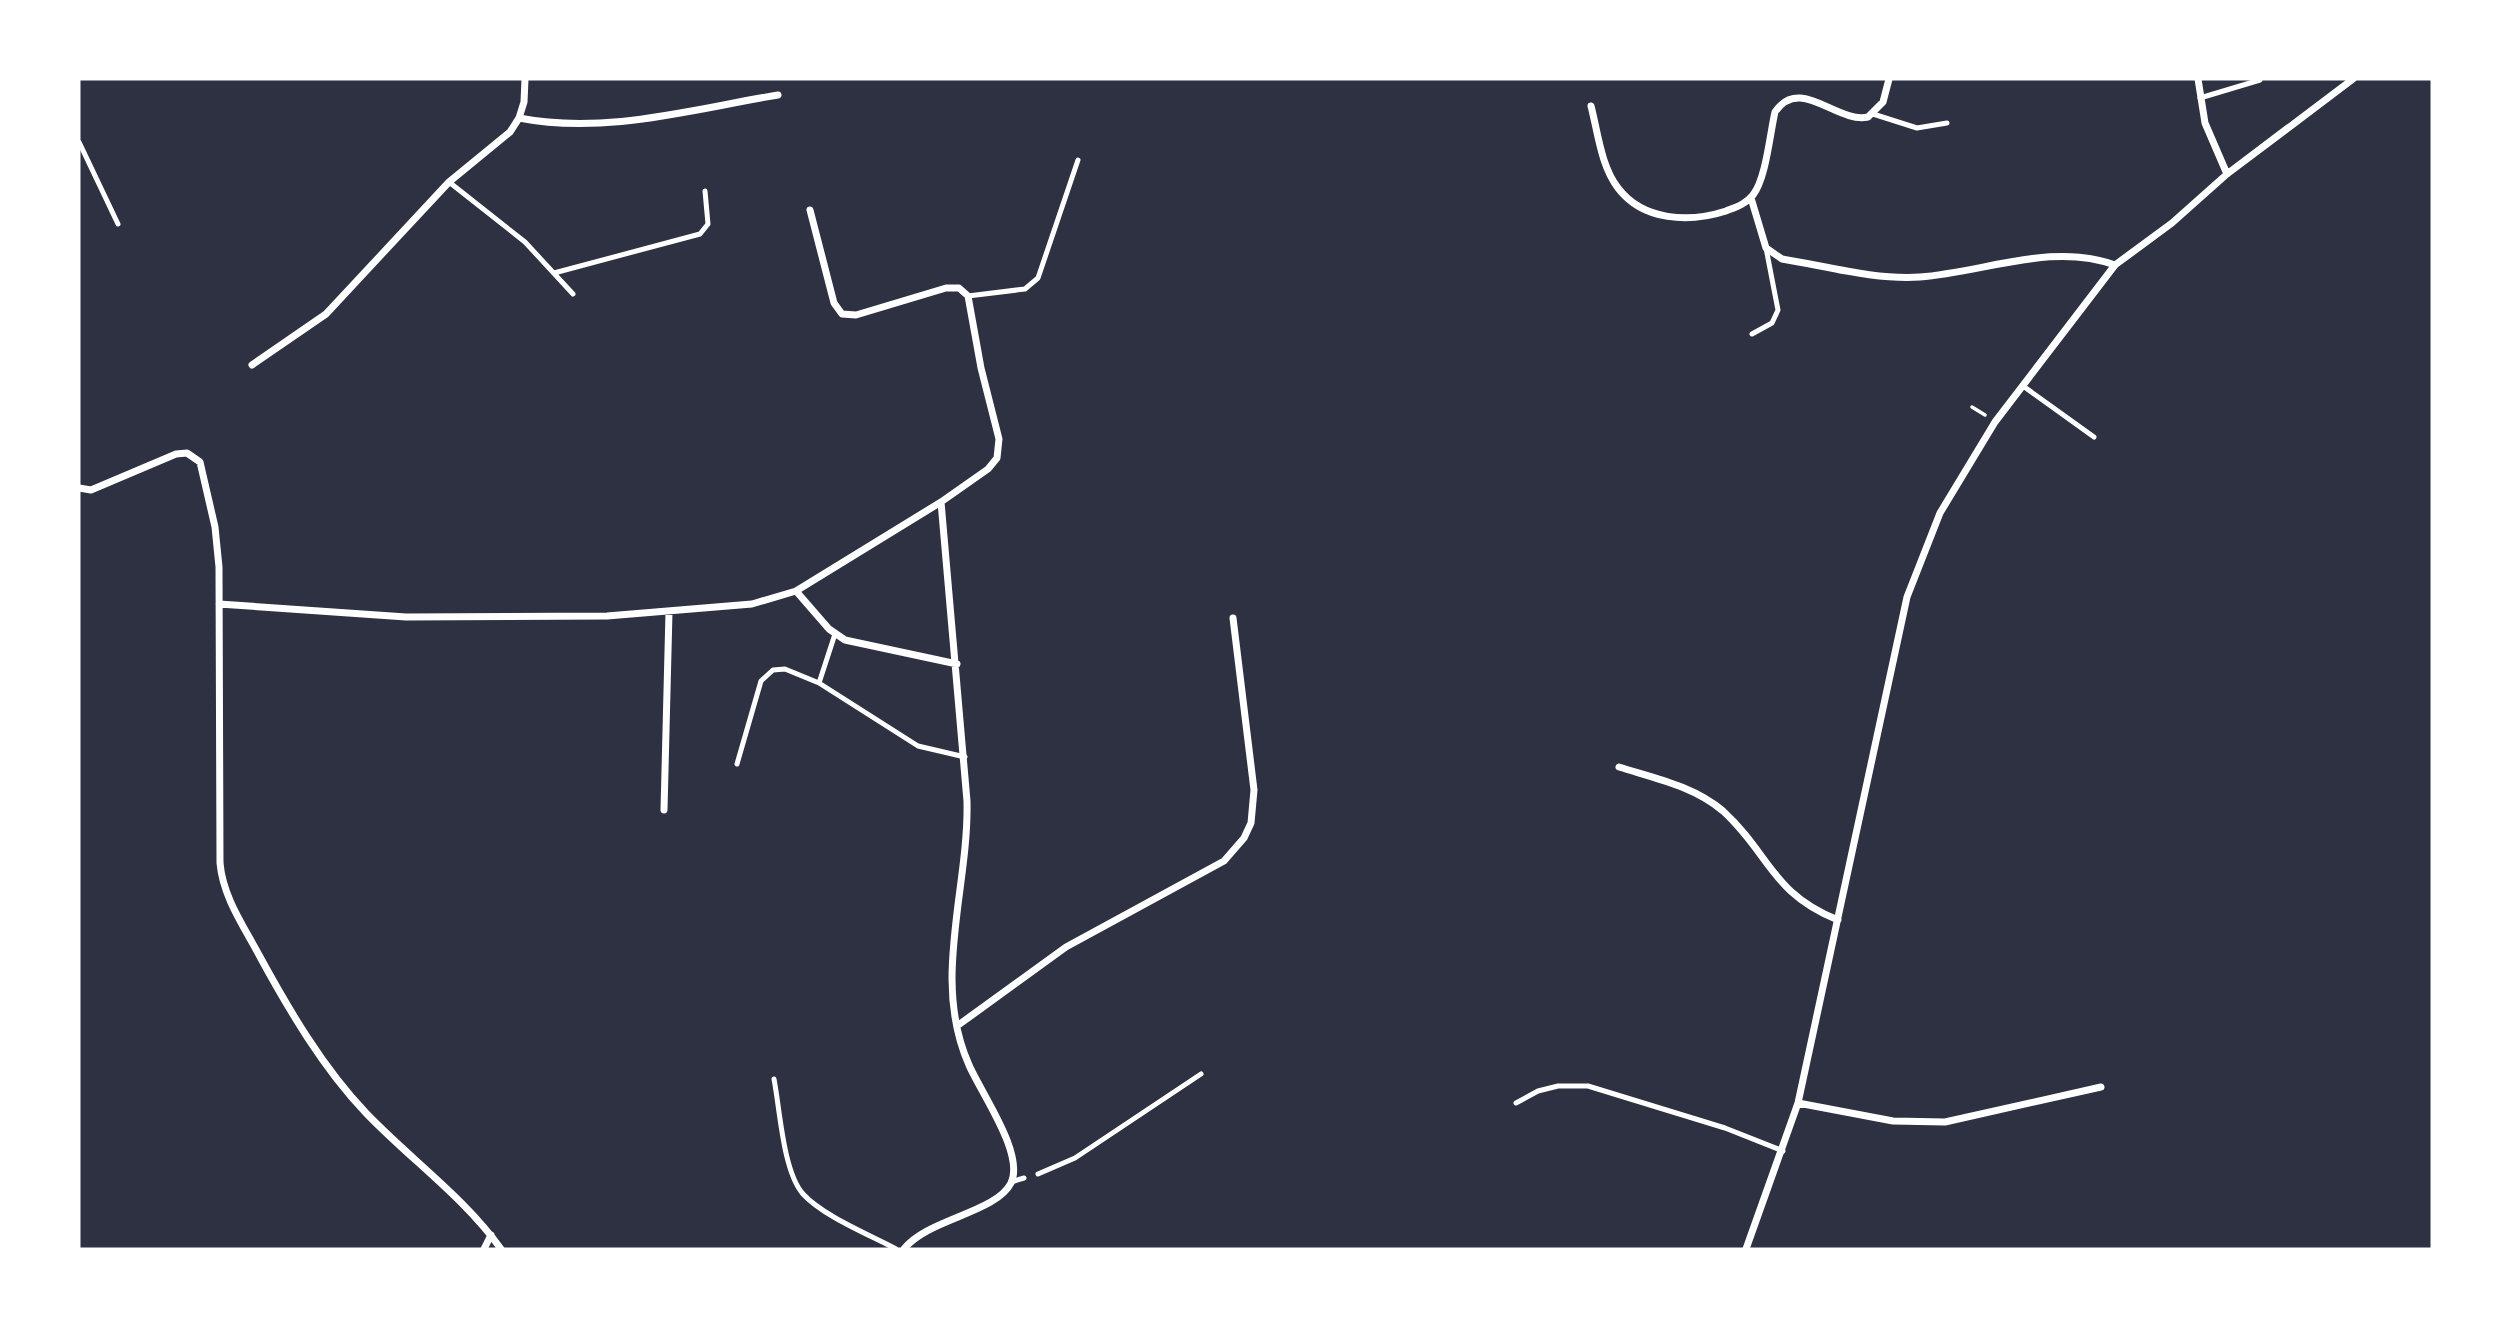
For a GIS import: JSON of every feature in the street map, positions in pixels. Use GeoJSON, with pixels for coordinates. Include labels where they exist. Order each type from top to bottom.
{"type":"FeatureCollection","features":[{"type":"Feature","properties":{"kind":"street"},"geometry":{"type":"LineString","coordinates":[[252,365],[326,314],[449,182],[504,138],[519,118],[524,79]]}},
{"type":"Feature","properties":{"kind":"street"},"geometry":{"type":"LineString","coordinates":[[1591,106],[1611,178],[1638,206],[1692,219],[1742,205],[1751,198],[1758,187],[1775,113],[1784,103],[1802,98],[1856,119],[1873,114],[1883,102],[1889,79]]}},
{"type":"Feature","properties":{"kind":"street"},"geometry":{"type":"LineString","coordinates":[[2198,79],[2200,98],[2216,155],[2227,174]]}},
{"type":"Feature","properties":{"kind":"street"},"geometry":{"type":"LineString","coordinates":[[1746,1249],[1798,1103],[1907,597],[1922,552],[1940,513],[1988,433],[2115,265],[2172,223],[2227,174],[2353,79]]}},
{"type":"Feature","properties":{"kind":"street"},"geometry":{"type":"LineString","coordinates":[[519,118],[568,125],[604,123],[778,95]]}},
{"type":"Feature","properties":{"kind":"street"},"geometry":{"type":"LineString","coordinates":[[1751,198],[1766,248],[1782,259],[1902,277],[1938,275],[2059,255],[2086,256],[2115,265]]}},
{"type":"Feature","properties":{"kind":"street"},"geometry":{"type":"LineString","coordinates":[[219,604],[406,617],[607,616],[752,604],[796,591],[941,502],[988,469],[999,452],[999,439],[981,368],[973,311],[968,296],[952,287],[856,315],[842,314],[834,303],[810,210]]}},
{"type":"Feature","properties":{"kind":"street"},"geometry":{"type":"LineString","coordinates":[[79,488],[91,490],[176,454],[196,458],[207,480],[215,527],[219,604],[220,863],[230,903],[270,975],[344,1088],[491,1235],[500,1249]]}},
{"type":"Feature","properties":{"kind":"street"},"geometry":{"type":"LineString","coordinates":[[904,1249],[918,1236],[998,1197],[1012,1182],[1014,1171],[1011,1148],[968,1063],[957,1026],[950,973],[968,822],[965,757],[941,502]]}},
{"type":"Feature","properties":{"kind":"street"},"geometry":{"type":"LineString","coordinates":[[796,591],[835,634],[851,642],[957,664]]}},
{"type":"Feature","properties":{"kind":"street"},"geometry":{"type":"LineString","coordinates":[[664,810],[669,612]]}},
{"type":"Feature","properties":{"kind":"street"},"geometry":{"type":"LineString","coordinates":[[957,1026],[1066,947],[1224,861],[1244,838],[1254,809],[1254,790],[1233,618]]}},
{"type":"Feature","properties":{"kind":"street"},"geometry":{"type":"LineString","coordinates":[[1619,767],[1689,790],[1713,803],[1732,820],[1791,894],[1815,911],[1838,920]]}},
{"type":"Feature","properties":{"kind":"street"},"geometry":{"type":"LineString","coordinates":[[1798,1103],[1894,1121],[1945,1122],[2101,1087]]}},
{"type":"Feature","properties":{"kind":"street"},"geometry":{"type":"LineString","coordinates":[[484,1249],[491,1235]]}},
{"type":"Feature","properties":{"kind":"lane"},"geometry":{"type":"LineString","coordinates":[[2200,98],[2260,80]]}},
{"type":"Feature","properties":{"kind":"lane"},"geometry":{"type":"LineString","coordinates":[[1873,114],[1917,128],[1947,123]]}},
{"type":"Feature","properties":{"kind":"lane"},"geometry":{"type":"LineString","coordinates":[[79,142],[118,224]]}},
{"type":"Feature","properties":{"kind":"lane"},"geometry":{"type":"LineString","coordinates":[[968,296],[1025,289],[1038,278],[1077,160]]}},
{"type":"Feature","properties":{"kind":"lane"},"geometry":{"type":"LineString","coordinates":[[449,182],[525,242],[573,294]]}},
{"type":"Feature","properties":{"kind":"lane"},"geometry":{"type":"LineString","coordinates":[[554,274],[700,234],[708,224],[705,191]]}},
{"type":"Feature","properties":{"kind":"lane"},"geometry":{"type":"LineString","coordinates":[[1752,334],[1772,323],[1778,310],[1766,248]]}},
{"type":"Feature","properties":{"kind":"lane"},"geometry":{"type":"LineString","coordinates":[[2023,386],[2094,437]]}},
{"type":"Feature","properties":{"kind":"lane"},"geometry":{"type":"LineString","coordinates":[[819,683],[835,634]]}},
{"type":"Feature","properties":{"kind":"lane"},"geometry":{"type":"LineString","coordinates":[[737,764],[764,676],[773,670],[785,669],[819,683],[918,746],[965,757]]}},
{"type":"Feature","properties":{"kind":"lane"},"geometry":{"type":"LineString","coordinates":[[1038,1174],[1075,1158],[1201,1074]]}},
{"type":"Feature","properties":{"kind":"lane"},"geometry":{"type":"LineString","coordinates":[[775,1079],[790,1165],[798,1188],[814,1204],[896,1249]]}},
{"type":"Feature","properties":{"kind":"lane"},"geometry":{"type":"LineString","coordinates":[[1516,1103],[1538,1091],[1558,1086],[1588,1086],[1724,1128],[1783,1151]]}},
{"type":"Feature","properties":{"kind":"lane"},"geometry":{"type":"LineString","coordinates":[[1012,1182],[1024,1178]]}}]}
